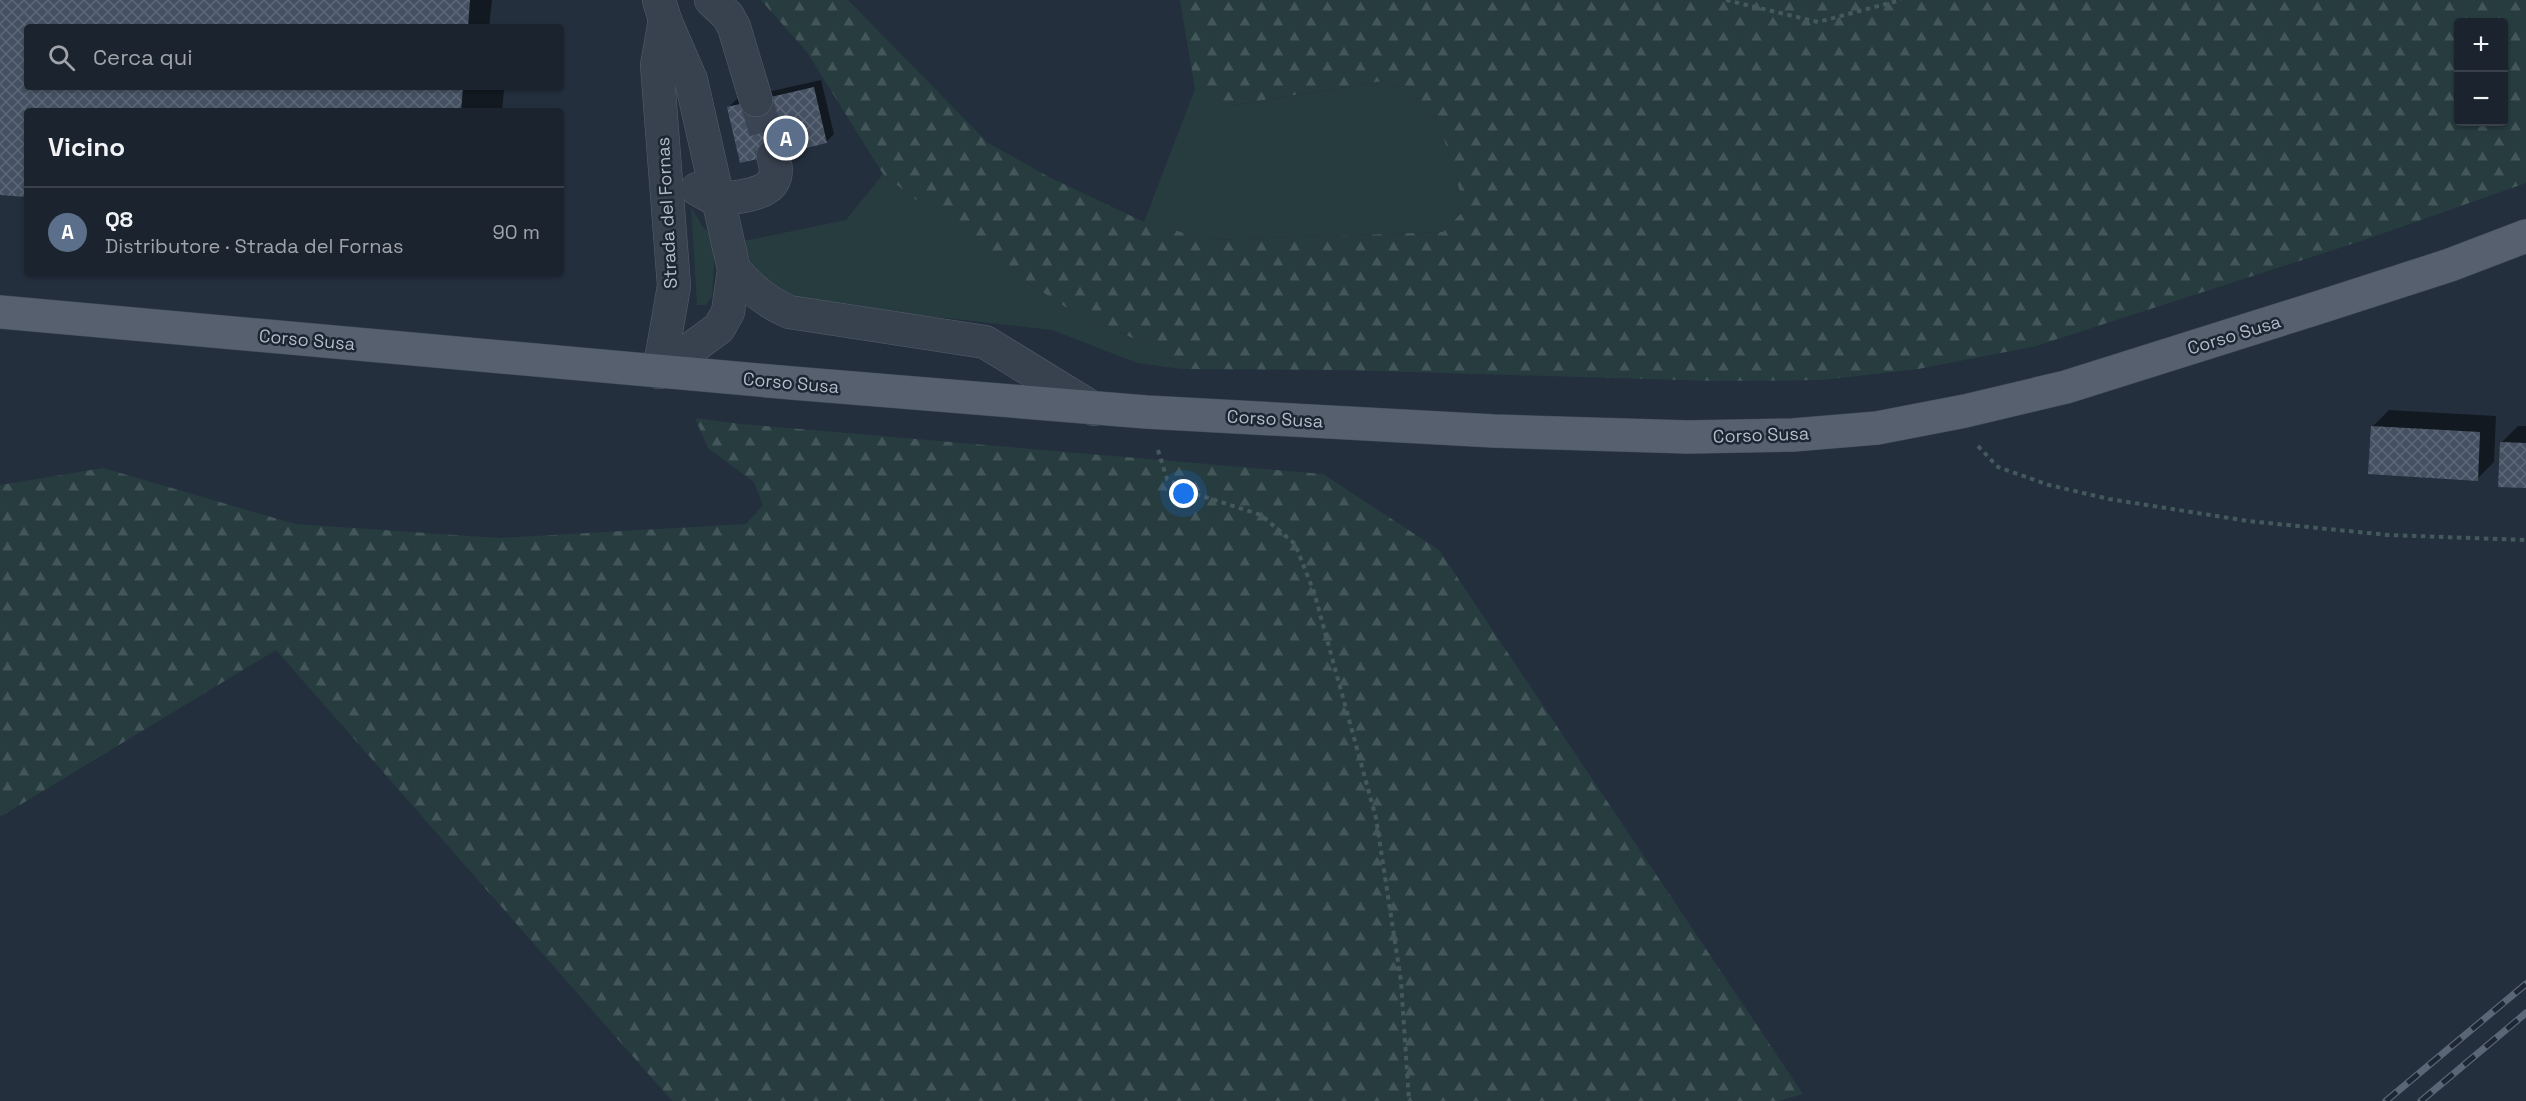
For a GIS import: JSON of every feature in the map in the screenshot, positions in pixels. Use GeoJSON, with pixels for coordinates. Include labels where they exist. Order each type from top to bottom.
{"type":"FeatureCollection","features":[{"type":"Feature","properties":{"kind":"main road","name":"Corso Susa"},"geometry":{"type":"LineString","coordinates":[[0,312],[1094,409],[1494,431],[1688,437],[1793,435],[1877,428],[1965,411],[2066,387],[2450,265],[2526,236]]}},
{"type":"Feature","properties":{"kind":"street"},"geometry":{"type":"LineString","coordinates":[[711,0],[728,16],[734,27],[756,100]]}},
{"type":"Feature","properties":{"kind":"street","name":"Strada del Fornas"},"geometry":{"type":"LineString","coordinates":[[659,372],[674,286],[657,65],[662,10]]}},
{"type":"Feature","properties":{"kind":"street","name":"Strada del Fornas"},"geometry":{"type":"LineString","coordinates":[[659,372],[719,327],[728,312],[734,269],[691,80],[662,10]]}},
{"type":"Feature","properties":{"kind":"street"},"geometry":{"type":"LineString","coordinates":[[658,79],[674,110],[694,188],[717,200],[759,192],[771,186],[776,177],[777,167],[773,156]]}},
{"type":"Feature","properties":{"kind":"street"},"geometry":{"type":"LineString","coordinates":[[734,269],[748,286],[767,302],[789,312],[985,342],[1094,409]]}},
{"type":"Feature","properties":{"kind":"path"},"geometry":{"type":"LineString","coordinates":[[1726,0],[1818,22],[1901,0]]}},
{"type":"Feature","properties":{"kind":"path"},"geometry":{"type":"LineString","coordinates":[[1965,411],[1979,450],[1998,467],[2049,486],[2109,499],[2248,521],[2388,535],[2526,540]]}},
{"type":"Feature","properties":{"kind":"path"},"geometry":{"type":"LineString","coordinates":[[1146,412],[1167,479],[1193,493],[1261,515],[1295,544],[1314,592],[1376,818],[1401,981],[1408,1101]]}},
{"type":"Feature","properties":{"kind":"green space"},"geometry":{"type":"Polygon","coordinates":[[[761,0],[848,0],[988,143],[1049,177],[1144,222],[1211,240],[1443,232],[1465,209],[1439,122],[1412,93],[1383,81],[1227,106],[1195,89],[1180,0],[2526,0],[2526,183],[2364,240],[2036,346],[1918,369],[1822,380],[1715,381],[1343,370],[1181,369],[1163,352],[1067,308],[996,262],[883,174],[807,52],[761,0]]]}},
{"type":"Feature","properties":{"kind":"green space"},"geometry":{"type":"Polygon","coordinates":[[[1383,81],[1412,93],[1439,122],[1465,209],[1443,232],[1211,240],[1144,222],[1195,89],[1228,106],[1383,81]]]}},
{"type":"Feature","properties":{"kind":"green space"},"geometry":{"type":"Polygon","coordinates":[[[883,174],[996,262],[1067,308],[1163,352],[1181,369],[1137,363],[1052,330],[821,304],[779,291],[759,277],[744,241],[846,220],[883,174]]]}},
{"type":"Feature","properties":{"kind":"green space"},"geometry":{"type":"Polygon","coordinates":[[[691,207],[703,227],[712,235],[715,251],[712,296],[706,305],[697,305],[691,207]]]}},
{"type":"Feature","properties":{"kind":"green space"},"geometry":{"type":"Polygon","coordinates":[[[695,418],[741,424],[1323,474],[1439,550],[1803,1094],[1778,1101],[672,1101],[276,650],[0,817],[0,485],[103,468],[295,524],[499,538],[746,524],[763,505],[754,482],[708,448],[695,418]]]}},
{"type":"Feature","properties":{"kind":"building"},"geometry":{"type":"Polygon","coordinates":[[[0,0],[470,0],[468,24],[24,24],[24,90],[463,90],[461,108],[24,108],[24,197],[0,195],[0,0]]]}},
{"type":"Feature","properties":{"kind":"building"},"geometry":{"type":"Polygon","coordinates":[[[814,87],[827,143],[740,163],[727,107],[814,87]]]}},
{"type":"Feature","properties":{"kind":"building"},"geometry":{"type":"Polygon","coordinates":[[[2371,426],[2480,432],[2478,481],[2368,474],[2371,426]]]}},
{"type":"Feature","properties":{"kind":"building"},"geometry":{"type":"Polygon","coordinates":[[[2500,442],[2526,443],[2526,488],[2498,487],[2500,442]]]}},
{"type":"Feature","properties":{"kind":"tunnel"},"geometry":{"type":"LineString","coordinates":[[756,100],[773,156]]}},
{"type":"Feature","properties":{"kind":"railway"},"geometry":{"type":"LineString","coordinates":[[2386,1101],[2526,984]]}},
{"type":"Feature","properties":{"kind":"railway"},"geometry":{"type":"LineString","coordinates":[[2421,1101],[2526,1013]]}},
{"type":"Feature","properties":{"kind":"place","name":"Q8"},"geometry":{"type":"Point","coordinates":[786,138]}}]}
